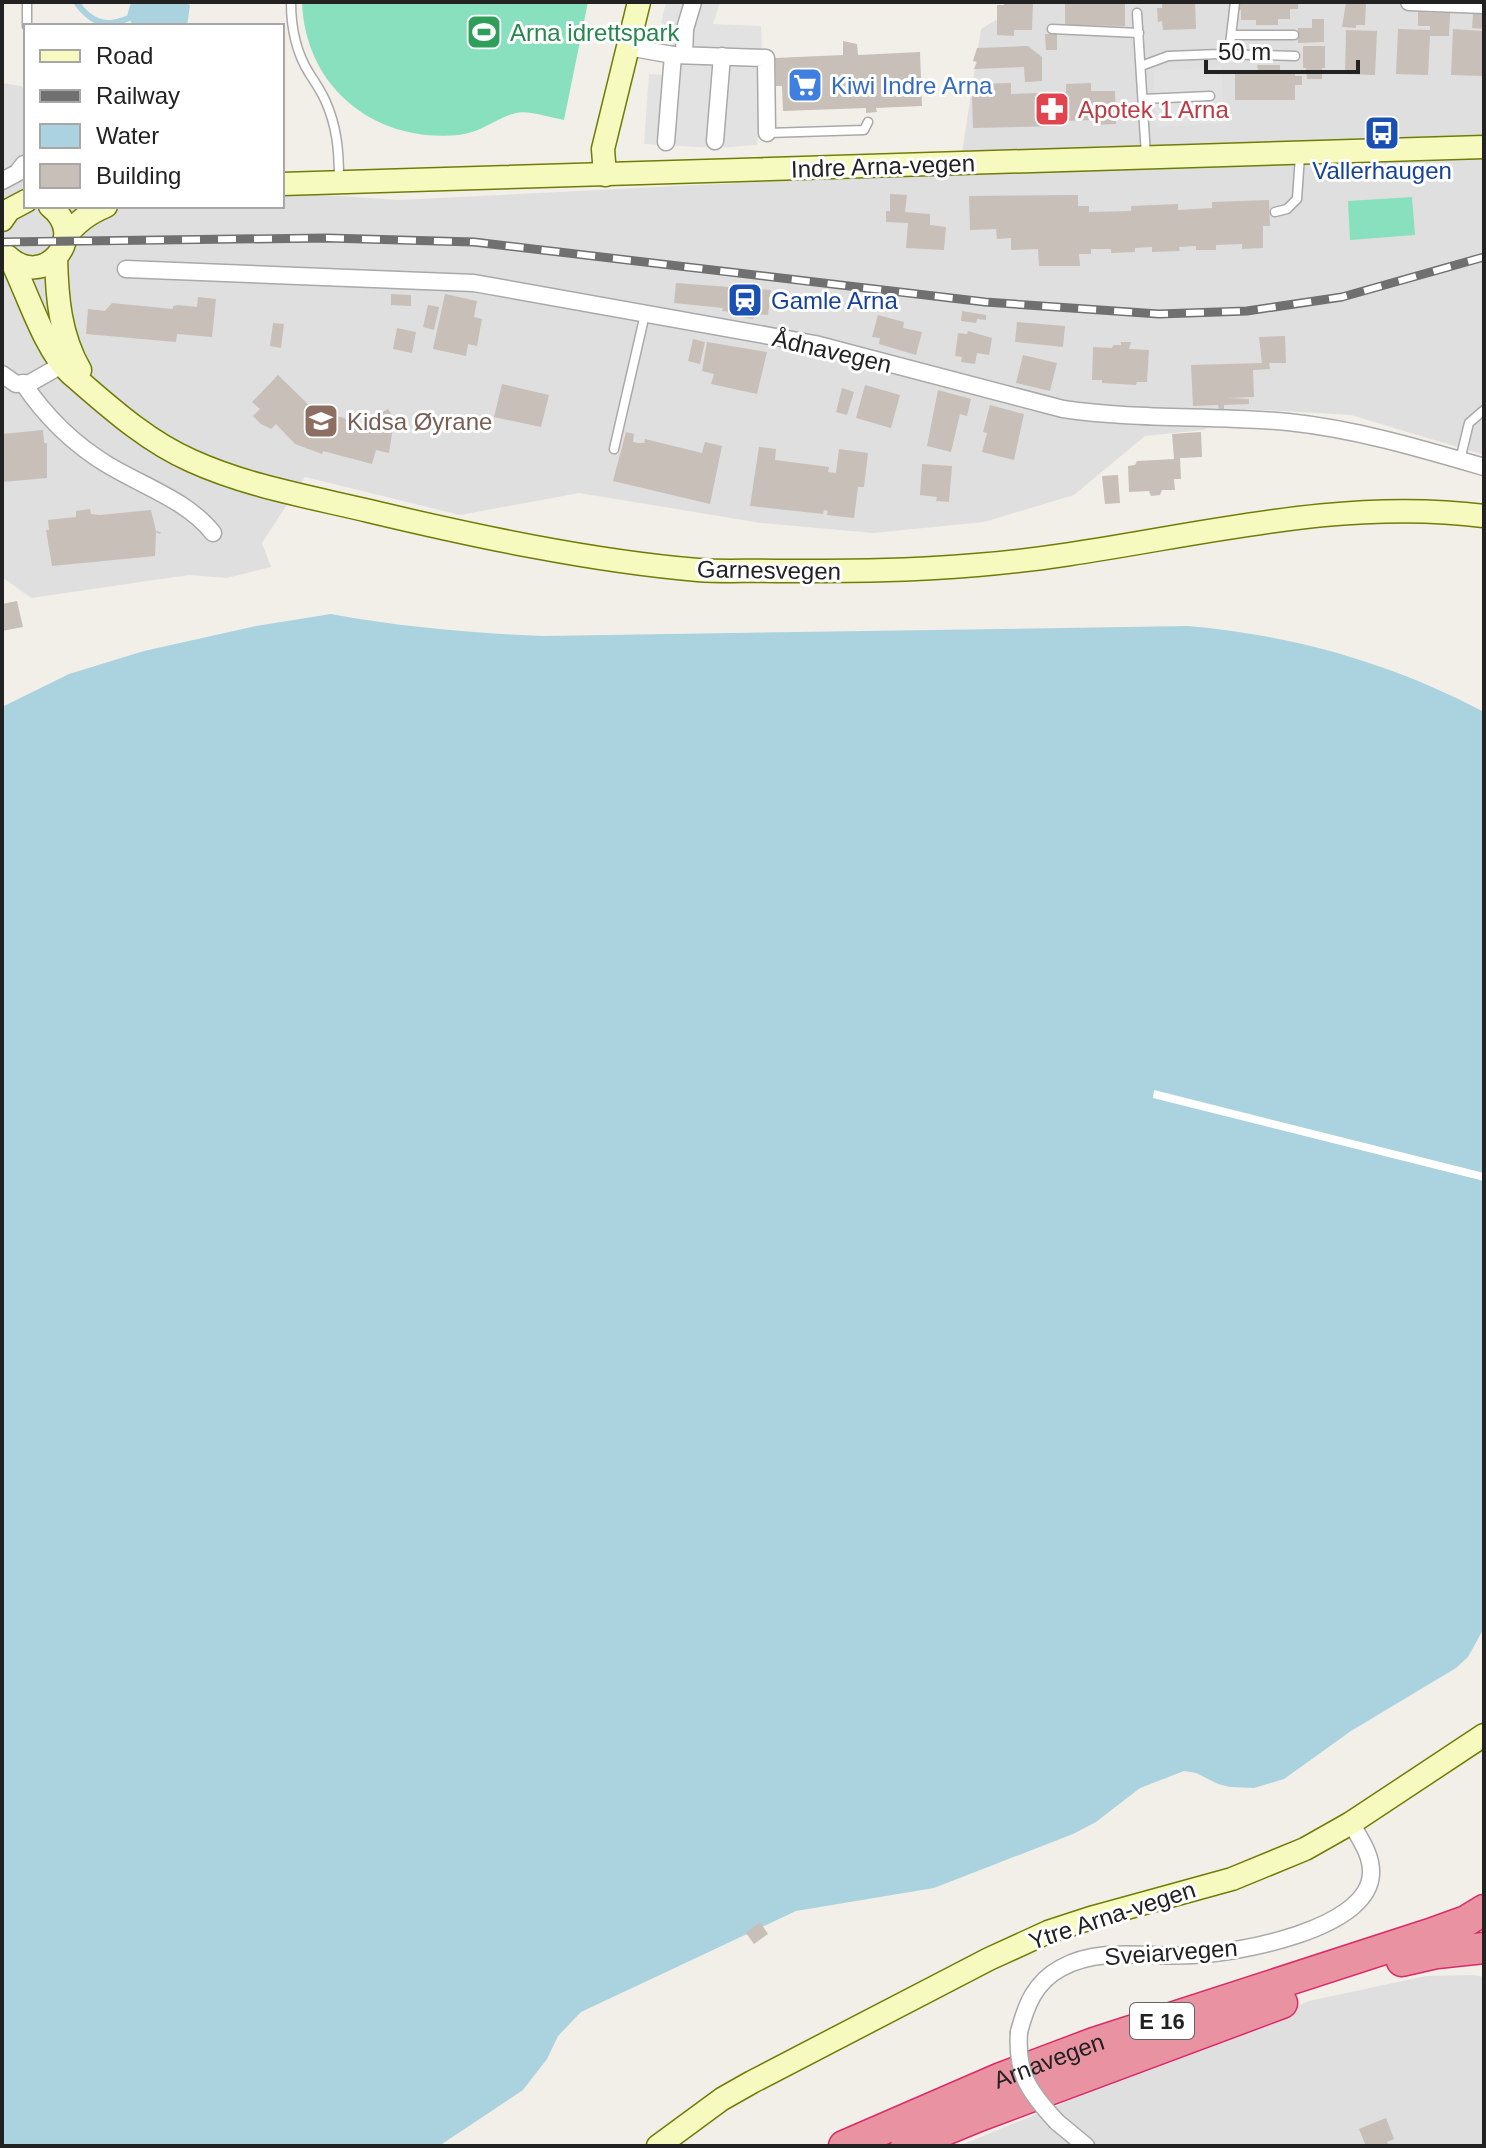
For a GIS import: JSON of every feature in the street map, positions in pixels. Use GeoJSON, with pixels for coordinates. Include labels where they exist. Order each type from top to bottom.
{"type":"FeatureCollection","features":[{"type":"Feature","properties":{"kind":"highway","name":"Arnavegen"},"geometry":{"type":"LineString","coordinates":[[844,2146],[1001,2078],[1094,2043],[1430,1934],[1466,1921],[1484,1910]]}},
{"type":"Feature","properties":{"kind":"highway","name":"Arnavegen"},"geometry":{"type":"LineString","coordinates":[[906,2146],[1392,1963],[1437,1953],[1484,1948]]}},
{"type":"Feature","properties":{"kind":"main road"},"geometry":{"type":"LineString","coordinates":[[605,175],[603,149],[639,2]]}},
{"type":"Feature","properties":{"kind":"main road","name":"Indre Arna-vegen"},"geometry":{"type":"LineString","coordinates":[[284,184],[1484,147]]}},
{"type":"Feature","properties":{"kind":"main road"},"geometry":{"type":"LineString","coordinates":[[52,208],[61,217],[61,248]]}},
{"type":"Feature","properties":{"kind":"main road"},"geometry":{"type":"LineString","coordinates":[[6,254],[22,266],[34,268],[46,265],[73,227],[102,208]]}},
{"type":"Feature","properties":{"kind":"main road","name":"Garnesvegen"},"geometry":{"type":"LineString","coordinates":[[61,248],[59,311],[68,361]]}},
{"type":"Feature","properties":{"kind":"main road","name":"Garnesvegen"},"geometry":{"type":"LineString","coordinates":[[6,254],[28,292],[40,327],[88,386],[142,433],[191,461],[235,477],[407,520],[527,545],[699,570],[854,571],[980,565],[1307,517],[1375,511],[1445,511],[1484,516]]}},
{"type":"Feature","properties":{"kind":"main road","name":"Ytre Arna-vegen"},"geometry":{"type":"LineString","coordinates":[[658,2146],[722,2099],[752,2082],[1029,1940],[1094,1917],[1232,1879],[1305,1849],[1351,1823],[1484,1735]]}},
{"type":"Feature","properties":{"kind":"street"},"geometry":{"type":"LineString","coordinates":[[666,142],[678,55],[693,2]]}},
{"type":"Feature","properties":{"kind":"street"},"geometry":{"type":"LineString","coordinates":[[1409,2],[1484,5]]}},
{"type":"Feature","properties":{"kind":"street"},"geometry":{"type":"LineString","coordinates":[[628,47],[678,55],[766,58],[767,133]]}},
{"type":"Feature","properties":{"kind":"street"},"geometry":{"type":"LineString","coordinates":[[715,141],[722,56]]}},
{"type":"Feature","properties":{"kind":"street"},"geometry":{"type":"LineString","coordinates":[[2,181],[17,173],[24,162]]}},
{"type":"Feature","properties":{"kind":"street","name":"Ådnavegen"},"geometry":{"type":"LineString","coordinates":[[126,269],[474,283],[815,344],[1063,409],[1103,415],[1288,422],[1350,431],[1484,467]]}},
{"type":"Feature","properties":{"kind":"street"},"geometry":{"type":"LineString","coordinates":[[2,374],[16,384],[30,383],[68,361]]}},
{"type":"Feature","properties":{"kind":"street"},"geometry":{"type":"LineString","coordinates":[[23,383],[34,400],[89,453],[185,509],[204,522],[213,533]]}},
{"type":"Feature","properties":{"kind":"street","name":"Sveiarvegen"},"geometry":{"type":"LineString","coordinates":[[1086,2146],[1038,2101],[1022,2075],[1019,2032],[1024,2013],[1042,1982],[1064,1966],[1104,1955],[1222,1952],[1305,1931],[1341,1917],[1366,1892],[1371,1874],[1368,1854],[1351,1823]]}},
{"type":"Feature","properties":{"kind":"lane"},"geometry":{"type":"LineString","coordinates":[[27,2],[27,24]]}},
{"type":"Feature","properties":{"kind":"lane"},"geometry":{"type":"LineString","coordinates":[[291,2],[293,32],[302,60],[324,96],[333,119],[339,150],[340,182]]}},
{"type":"Feature","properties":{"kind":"lane"},"geometry":{"type":"LineString","coordinates":[[1219,54],[1230,44],[1235,2]]}},
{"type":"Feature","properties":{"kind":"lane"},"geometry":{"type":"LineString","coordinates":[[1137,13],[1146,157]]}},
{"type":"Feature","properties":{"kind":"lane"},"geometry":{"type":"LineString","coordinates":[[1052,29],[1139,33]]}},
{"type":"Feature","properties":{"kind":"lane"},"geometry":{"type":"LineString","coordinates":[[1232,35],[1294,35]]}},
{"type":"Feature","properties":{"kind":"lane"},"geometry":{"type":"LineString","coordinates":[[1141,66],[1168,56],[1295,56]]}},
{"type":"Feature","properties":{"kind":"lane"},"geometry":{"type":"LineString","coordinates":[[1143,99],[1210,96]]}},
{"type":"Feature","properties":{"kind":"lane"},"geometry":{"type":"LineString","coordinates":[[767,133],[864,130],[868,122]]}},
{"type":"Feature","properties":{"kind":"lane"},"geometry":{"type":"LineString","coordinates":[[1275,212],[1287,209],[1297,199],[1300,152]]}},
{"type":"Feature","properties":{"kind":"lane"},"geometry":{"type":"LineString","coordinates":[[614,449],[646,314]]}},
{"type":"Feature","properties":{"kind":"lane"},"geometry":{"type":"LineString","coordinates":[[1460,460],[1469,423],[1484,410]]}},
{"type":"Feature","properties":{"kind":"shaded area"},"geometry":{"type":"Polygon","coordinates":[[[666,2],[720,2],[713,24],[761,26],[763,77],[757,145],[717,148],[644,144],[649,74],[664,75],[675,28],[661,23],[666,2]]]}},
{"type":"Feature","properties":{"kind":"shaded area"},"geometry":{"type":"Polygon","coordinates":[[[1026,2],[1484,2],[1484,455],[1351,415],[1247,409],[1203,430],[1145,436],[1074,495],[984,522],[873,533],[761,523],[579,493],[460,515],[305,477],[262,543],[271,567],[227,578],[189,575],[31,598],[2,577],[2,83],[24,88],[24,208],[284,208],[284,174],[324,195],[399,200],[959,172],[981,29],[1026,2]]]}},
{"type":"Feature","properties":{"kind":"shaded area"},"geometry":{"type":"Polygon","coordinates":[[[1222,67],[1224,123],[1156,127],[1153,71],[1222,67]]]}},
{"type":"Feature","properties":{"kind":"shaded area"},"geometry":{"type":"Polygon","coordinates":[[[1426,1976],[1484,1977],[1484,2146],[959,2146],[1309,2001],[1426,1976]]]}},
{"type":"Feature","properties":{"kind":"green space","name":"Arna idrettspark"},"geometry":{"type":"Polygon","coordinates":[[[302,2],[588,2],[564,120],[521,112],[468,133],[428,135],[399,130],[373,119],[350,104],[331,84],[316,60],[306,33],[302,2]]]}},
{"type":"Feature","properties":{"kind":"green space"},"geometry":{"type":"Polygon","coordinates":[[[1412,197],[1415,235],[1350,240],[1348,201],[1412,197]]]}},
{"type":"Feature","properties":{"kind":"water"},"geometry":{"type":"Polygon","coordinates":[[[131,2],[184,2],[190,5],[187,24],[133,24],[127,16],[131,2]]]}},
{"type":"Feature","properties":{"kind":"water"},"geometry":{"type":"Polygon","coordinates":[[[331,614],[436,629],[543,636],[1188,626],[1265,636],[1340,654],[1414,679],[1484,712],[1484,1628],[1468,1657],[1456,1668],[1351,1731],[1284,1779],[1254,1788],[1230,1787],[1184,1771],[1140,1788],[1096,1822],[1073,1834],[934,1888],[796,1911],[581,2012],[558,2036],[547,2059],[523,2090],[439,2146],[2,2146],[2,707],[69,674],[144,651],[256,626],[331,614]]]}},
{"type":"Feature","properties":{"kind":"pier"},"geometry":{"type":"Polygon","coordinates":[[[1154,1090],[1484,1173],[1484,1181],[1153,1098],[1154,1090]]]}},
{"type":"Feature","properties":{"kind":"building"},"geometry":{"type":"Polygon","coordinates":[[[1004,2],[1033,2],[1032,30],[1014,30],[1014,36],[997,35],[997,5],[1004,5],[1004,2]]]}},
{"type":"Feature","properties":{"kind":"building"},"geometry":{"type":"Polygon","coordinates":[[[1065,2],[1125,2],[1125,26],[1065,25],[1065,2]]]}},
{"type":"Feature","properties":{"kind":"building"},"geometry":{"type":"Polygon","coordinates":[[[1162,2],[1195,2],[1196,29],[1163,30],[1162,21],[1158,22],[1157,8],[1162,8],[1162,2]]]}},
{"type":"Feature","properties":{"kind":"building"},"geometry":{"type":"Polygon","coordinates":[[[1236,2],[1298,2],[1298,9],[1290,9],[1290,19],[1278,19],[1278,25],[1256,25],[1256,20],[1241,20],[1241,10],[1237,10],[1236,2]]]}},
{"type":"Feature","properties":{"kind":"building"},"geometry":{"type":"Polygon","coordinates":[[[1346,3],[1366,4],[1365,25],[1342,27],[1346,3]]]}},
{"type":"Feature","properties":{"kind":"building"},"geometry":{"type":"Polygon","coordinates":[[[1418,12],[1450,13],[1449,36],[1430,36],[1428,75],[1396,74],[1398,29],[1430,30],[1430,26],[1418,26],[1418,12]]]}},
{"type":"Feature","properties":{"kind":"building"},"geometry":{"type":"Polygon","coordinates":[[[1473,14],[1484,14],[1484,29],[1472,28],[1473,14]]]}},
{"type":"Feature","properties":{"kind":"building"},"geometry":{"type":"Polygon","coordinates":[[[1312,19],[1324,19],[1324,42],[1298,43],[1298,28],[1312,28],[1312,19]]]}},
{"type":"Feature","properties":{"kind":"building"},"geometry":{"type":"Polygon","coordinates":[[[1453,29],[1484,31],[1482,76],[1451,75],[1453,29]]]}},
{"type":"Feature","properties":{"kind":"building"},"geometry":{"type":"Polygon","coordinates":[[[1346,30],[1377,31],[1375,75],[1345,74],[1346,30]]]}},
{"type":"Feature","properties":{"kind":"building"},"geometry":{"type":"Polygon","coordinates":[[[1045,34],[1057,34],[1057,50],[1046,50],[1045,34]]]}},
{"type":"Feature","properties":{"kind":"building"},"geometry":{"type":"Polygon","coordinates":[[[843,41],[857,44],[858,55],[920,52],[922,106],[876,108],[877,112],[866,113],[866,108],[783,111],[782,86],[776,86],[775,58],[843,55],[843,41]]]}},
{"type":"Feature","properties":{"kind":"building"},"geometry":{"type":"Polygon","coordinates":[[[1028,46],[1042,57],[1042,81],[1025,82],[1024,67],[974,69],[977,48],[1028,46]]]}},
{"type":"Feature","properties":{"kind":"building"},"geometry":{"type":"Polygon","coordinates":[[[1303,46],[1325,46],[1322,79],[1307,79],[1306,68],[1303,68],[1303,46]]]}},
{"type":"Feature","properties":{"kind":"building"},"geometry":{"type":"Polygon","coordinates":[[[1257,65],[1280,65],[1280,70],[1295,70],[1295,76],[1302,76],[1302,85],[1295,85],[1295,100],[1235,100],[1235,70],[1258,70],[1257,65]]]}},
{"type":"Feature","properties":{"kind":"building"},"geometry":{"type":"Polygon","coordinates":[[[1011,83],[1011,94],[1066,92],[1066,84],[1091,83],[1091,91],[1115,91],[1116,124],[1094,125],[1094,120],[1065,121],[1065,126],[973,128],[972,96],[977,96],[976,84],[1011,83]]]}},
{"type":"Feature","properties":{"kind":"building"},"geometry":{"type":"Polygon","coordinates":[[[890,194],[907,195],[905,212],[930,214],[930,225],[946,227],[944,250],[906,248],[908,223],[886,222],[886,211],[890,211],[890,194]]]}},
{"type":"Feature","properties":{"kind":"building"},"geometry":{"type":"Polygon","coordinates":[[[1078,195],[1078,206],[1089,206],[1089,212],[1131,211],[1131,206],[1178,204],[1178,210],[1212,208],[1212,202],[1269,200],[1270,226],[1263,226],[1263,248],[1242,249],[1242,244],[1216,245],[1216,250],[1196,250],[1196,246],[1179,247],[1180,251],[1152,252],[1152,247],[1135,248],[1135,252],[1111,253],[1111,249],[1091,249],[1091,254],[1079,254],[1080,266],[1039,266],[1038,249],[1011,250],[1011,238],[997,239],[996,229],[970,230],[969,196],[1078,195]]]}},
{"type":"Feature","properties":{"kind":"building"},"geometry":{"type":"Polygon","coordinates":[[[676,283],[771,290],[768,315],[754,314],[753,319],[741,317],[741,313],[722,311],[723,308],[674,303],[676,283]]]}},
{"type":"Feature","properties":{"kind":"building"},"geometry":{"type":"Polygon","coordinates":[[[391,294],[411,295],[411,306],[391,305],[391,294]]]}},
{"type":"Feature","properties":{"kind":"building"},"geometry":{"type":"Polygon","coordinates":[[[445,294],[477,301],[474,317],[482,319],[477,346],[468,344],[466,356],[433,349],[445,294]]]}},
{"type":"Feature","properties":{"kind":"building"},"geometry":{"type":"Polygon","coordinates":[[[198,297],[216,299],[212,337],[177,334],[176,342],[86,334],[88,309],[105,311],[112,303],[173,309],[178,305],[197,307],[198,297]]]}},
{"type":"Feature","properties":{"kind":"building"},"geometry":{"type":"Polygon","coordinates":[[[428,305],[439,307],[434,330],[423,327],[428,305]]]}},
{"type":"Feature","properties":{"kind":"building"},"geometry":{"type":"Polygon","coordinates":[[[962,311],[986,315],[986,320],[977,319],[976,323],[961,321],[962,311]]]}},
{"type":"Feature","properties":{"kind":"building"},"geometry":{"type":"Polygon","coordinates":[[[878,315],[904,322],[903,328],[922,332],[916,355],[879,344],[880,338],[872,337],[878,315]]]}},
{"type":"Feature","properties":{"kind":"building"},"geometry":{"type":"Polygon","coordinates":[[[1017,322],[1065,326],[1063,347],[1015,342],[1017,322]]]}},
{"type":"Feature","properties":{"kind":"building"},"geometry":{"type":"Polygon","coordinates":[[[273,323],[284,324],[281,348],[270,346],[273,323]]]}},
{"type":"Feature","properties":{"kind":"building"},"geometry":{"type":"Polygon","coordinates":[[[397,328],[416,332],[412,353],[393,349],[397,328]]]}},
{"type":"Feature","properties":{"kind":"building"},"geometry":{"type":"Polygon","coordinates":[[[968,331],[992,338],[989,355],[977,353],[975,364],[961,362],[962,357],[955,356],[958,333],[967,334],[968,331]]]}},
{"type":"Feature","properties":{"kind":"building"},"geometry":{"type":"Polygon","coordinates":[[[1285,336],[1286,363],[1269,363],[1270,369],[1253,370],[1254,397],[1227,398],[1249,399],[1249,404],[1224,405],[1224,410],[1219,410],[1218,405],[1193,406],[1191,365],[1262,363],[1259,337],[1285,336]]]}},
{"type":"Feature","properties":{"kind":"building"},"geometry":{"type":"Polygon","coordinates":[[[693,339],[705,342],[700,364],[688,361],[693,339]]]}},
{"type":"Feature","properties":{"kind":"building"},"geometry":{"type":"Polygon","coordinates":[[[707,342],[767,352],[757,394],[711,384],[714,374],[702,371],[707,342]]]}},
{"type":"Feature","properties":{"kind":"building"},"geometry":{"type":"Polygon","coordinates":[[[1121,342],[1131,342],[1129,349],[1149,350],[1147,382],[1137,382],[1136,385],[1092,380],[1093,347],[1112,348],[1113,345],[1121,345],[1121,342]]]}},
{"type":"Feature","properties":{"kind":"building"},"geometry":{"type":"Polygon","coordinates":[[[1023,355],[1057,363],[1050,391],[1016,383],[1023,355]]]}},
{"type":"Feature","properties":{"kind":"building"},"geometry":{"type":"Polygon","coordinates":[[[278,375],[314,410],[366,424],[388,409],[398,424],[393,427],[389,453],[376,450],[372,464],[323,451],[322,454],[295,444],[276,424],[271,429],[261,424],[253,416],[260,409],[252,402],[278,375]]]}},
{"type":"Feature","properties":{"kind":"building"},"geometry":{"type":"Polygon","coordinates":[[[502,384],[549,395],[541,427],[494,417],[502,384]]]}},
{"type":"Feature","properties":{"kind":"building"},"geometry":{"type":"Polygon","coordinates":[[[865,385],[900,395],[891,428],[856,418],[865,385]]]}},
{"type":"Feature","properties":{"kind":"building"},"geometry":{"type":"Polygon","coordinates":[[[842,388],[854,392],[847,415],[836,412],[842,388]]]}},
{"type":"Feature","properties":{"kind":"building"},"geometry":{"type":"Polygon","coordinates":[[[938,390],[971,399],[967,416],[960,414],[951,452],[927,446],[938,390]]]}},
{"type":"Feature","properties":{"kind":"building"},"geometry":{"type":"Polygon","coordinates":[[[990,405],[1024,414],[1014,460],[982,452],[990,405]]]}},
{"type":"Feature","properties":{"kind":"building"},"geometry":{"type":"Polygon","coordinates":[[[43,430],[44,443],[47,443],[47,478],[2,482],[2,434],[43,430]]]}},
{"type":"Feature","properties":{"kind":"building"},"geometry":{"type":"Polygon","coordinates":[[[626,432],[634,434],[633,442],[644,443],[645,439],[702,453],[705,442],[722,446],[710,504],[613,481],[626,432]]]}},
{"type":"Feature","properties":{"kind":"building"},"geometry":{"type":"Polygon","coordinates":[[[1201,432],[1202,457],[1180,458],[1181,479],[1174,479],[1175,490],[1162,490],[1160,495],[1151,496],[1149,491],[1129,492],[1128,466],[1135,465],[1137,461],[1174,459],[1172,434],[1201,432]]]}},
{"type":"Feature","properties":{"kind":"building"},"geometry":{"type":"Polygon","coordinates":[[[759,447],[776,449],[775,460],[829,467],[828,472],[836,473],[839,449],[868,453],[864,487],[858,487],[854,518],[827,515],[828,511],[824,510],[823,514],[750,506],[759,447]]]}},
{"type":"Feature","properties":{"kind":"building"},"geometry":{"type":"Polygon","coordinates":[[[922,464],[952,466],[949,502],[920,495],[922,464]]]}},
{"type":"Feature","properties":{"kind":"building"},"geometry":{"type":"Polygon","coordinates":[[[1118,475],[1120,503],[1105,504],[1102,476],[1118,475]]]}},
{"type":"Feature","properties":{"kind":"building"},"geometry":{"type":"Polygon","coordinates":[[[90,509],[91,514],[100,515],[151,510],[156,531],[161,532],[156,532],[155,556],[52,566],[46,530],[49,530],[48,520],[76,517],[76,511],[90,509]]]}},
{"type":"Feature","properties":{"kind":"building"},"geometry":{"type":"Polygon","coordinates":[[[17,601],[23,627],[2,631],[2,604],[17,601]]]}},
{"type":"Feature","properties":{"kind":"building"},"geometry":{"type":"Polygon","coordinates":[[[760,1922],[768,1934],[754,1944],[746,1933],[760,1922]]]}},
{"type":"Feature","properties":{"kind":"building"},"geometry":{"type":"Polygon","coordinates":[[[1386,2118],[1394,2139],[1387,2142],[1389,2146],[1366,2146],[1359,2129],[1386,2118]]]}},
{"type":"Feature","properties":{"kind":"waterway"},"geometry":{"type":"LineString","coordinates":[[76,2],[87,15],[99,22],[113,23],[129,18]]}},
{"type":"Feature","properties":{"kind":"railway"},"geometry":{"type":"LineString","coordinates":[[2,242],[327,238],[474,242],[985,302],[1159,314],[1247,311],[1342,297],[1484,257]]}},
{"type":"Feature","properties":{"kind":"place","name":"Arna idrettspark"},"geometry":{"type":"Point","coordinates":[484,32]}},
{"type":"Feature","properties":{"kind":"place","name":"Kiwi Indre Arna"},"geometry":{"type":"Point","coordinates":[805,85]}},
{"type":"Feature","properties":{"kind":"place","name":"Apotek 1 Arna"},"geometry":{"type":"Point","coordinates":[1052,109]}},
{"type":"Feature","properties":{"kind":"place","name":"Vallerhaugen"},"geometry":{"type":"Point","coordinates":[1382,133]}},
{"type":"Feature","properties":{"kind":"place","name":"Gamle Arna"},"geometry":{"type":"Point","coordinates":[745,300]}},
{"type":"Feature","properties":{"kind":"place","name":"Kidsa Øyrane"},"geometry":{"type":"Point","coordinates":[321,421]}}]}
